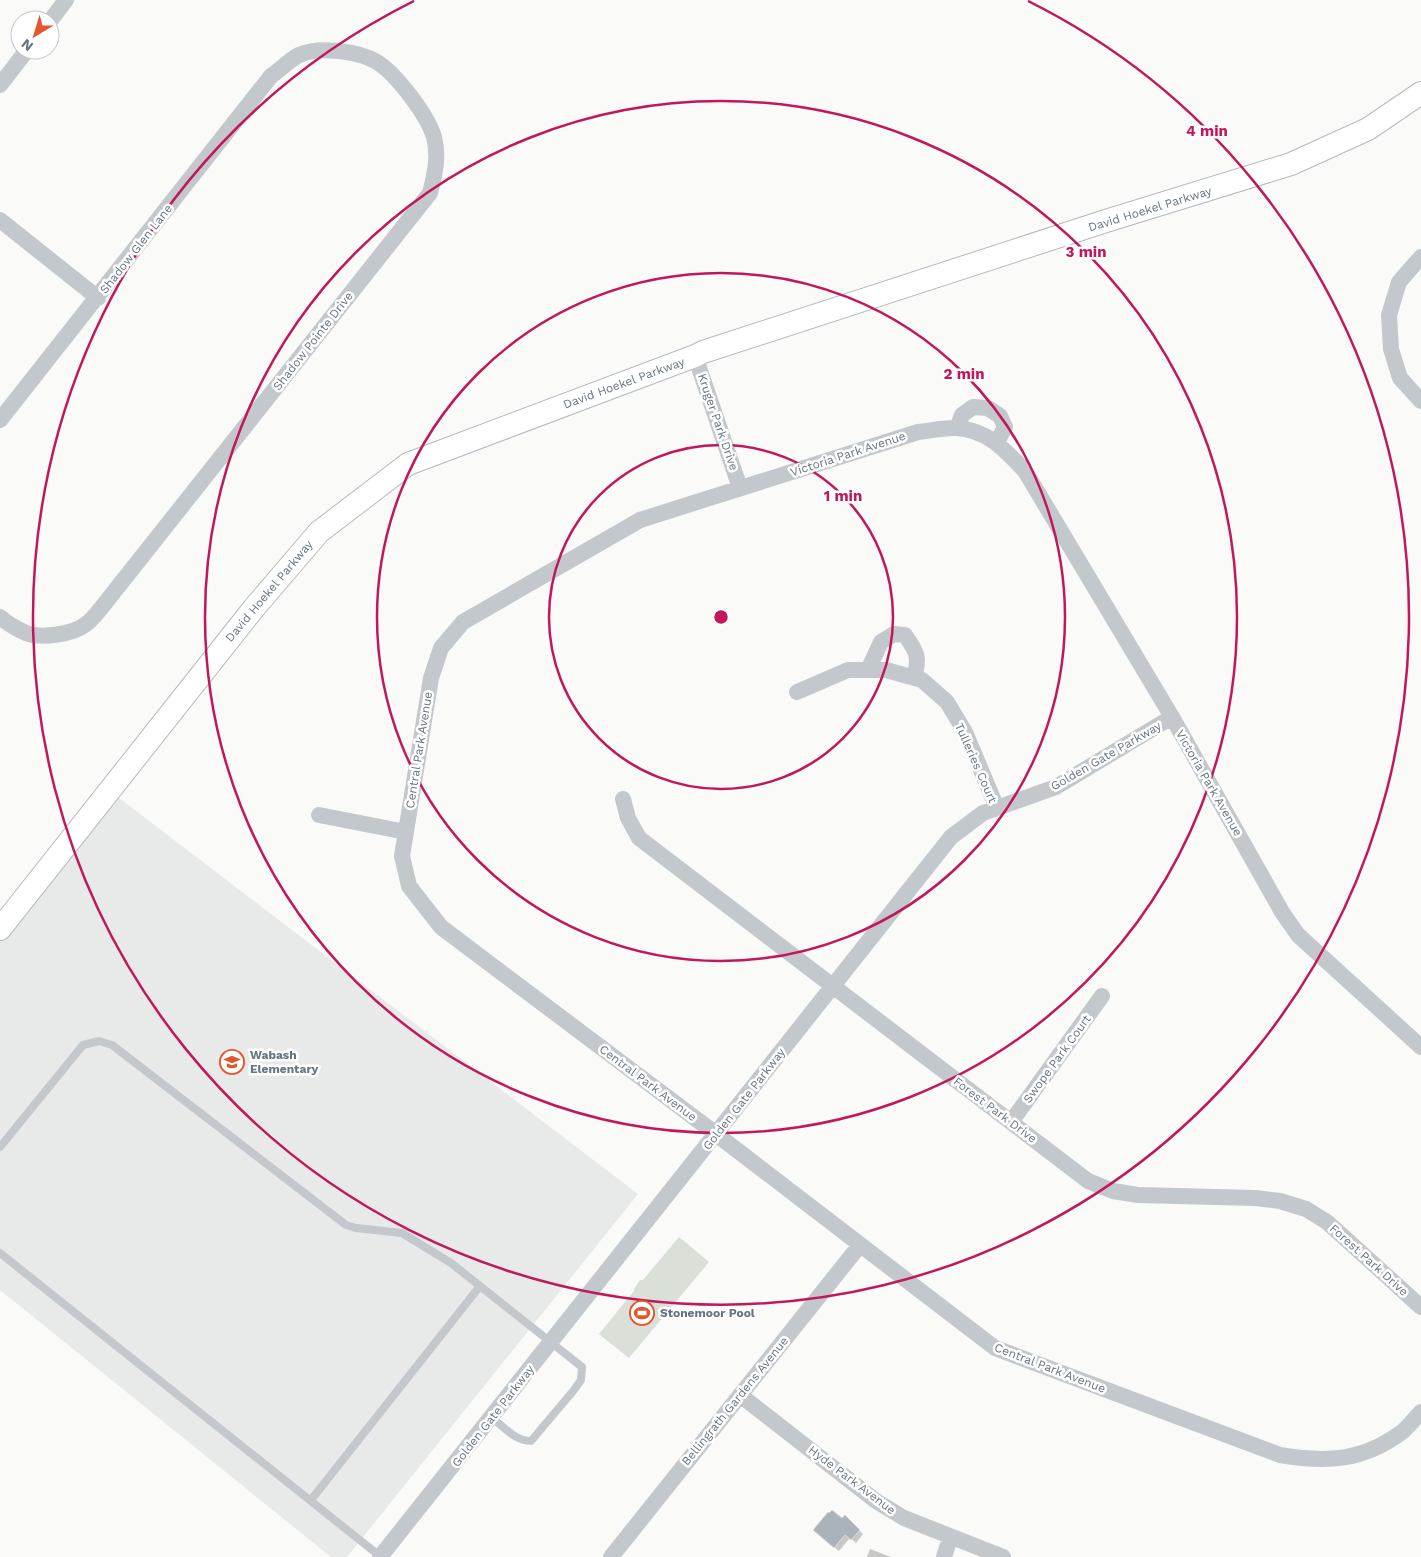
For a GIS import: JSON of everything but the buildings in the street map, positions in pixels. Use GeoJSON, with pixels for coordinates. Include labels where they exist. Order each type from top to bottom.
{"type":"FeatureCollection","features":[{"type":"Feature","properties":{"kind":"main road","name":"David Hoekel Parkway"},"geometry":{"type":"LineString","coordinates":[[0,929],[254,608],[319,532],[408,464],[703,352],[1109,220],[1291,164],[1368,129],[1421,93]]}},
{"type":"Feature","properties":{"kind":"street"},"geometry":{"type":"LineString","coordinates":[[58,10],[66,0]]}},
{"type":"Feature","properties":{"kind":"street","name":"Shadow Pointe Drive"},"geometry":{"type":"LineString","coordinates":[[0,617],[28,634],[68,633],[86,625],[108,600],[430,193],[437,166],[434,137],[420,109],[401,84],[376,62],[356,54],[324,50],[299,55],[271,76]]}},
{"type":"Feature","properties":{"kind":"street"},"geometry":{"type":"LineString","coordinates":[[0,85],[19,60]]}},
{"type":"Feature","properties":{"kind":"street","name":"Shadow Glen Lane"},"geometry":{"type":"LineString","coordinates":[[0,420],[271,76]]}},
{"type":"Feature","properties":{"kind":"street"},"geometry":{"type":"LineString","coordinates":[[0,220],[98,298]]}},
{"type":"Feature","properties":{"kind":"street"},"geometry":{"type":"LineString","coordinates":[[1421,257],[1399,282],[1389,315],[1391,349],[1400,378],[1421,401]]}},
{"type":"Feature","properties":{"kind":"street","name":"Kruger Park Drive"},"geometry":{"type":"LineString","coordinates":[[695,356],[740,488]]}},
{"type":"Feature","properties":{"kind":"street"},"geometry":{"type":"LineString","coordinates":[[957,428],[962,415],[973,407],[988,408],[1000,416],[1005,427],[997,442]]}},
{"type":"Feature","properties":{"kind":"street","name":"Victoria Park Avenue"},"geometry":{"type":"LineString","coordinates":[[740,488],[918,432],[957,428],[982,433],[997,442],[1025,472],[1172,717],[1282,912],[1298,935],[1421,1047]]}},
{"type":"Feature","properties":{"kind":"street","name":"Central Park Avenue"},"geometry":{"type":"LineString","coordinates":[[740,488],[640,520],[463,622],[441,648],[431,678],[402,856],[409,886],[441,927],[716,1134],[995,1348],[1280,1455],[1309,1460],[1332,1460],[1367,1452],[1403,1431],[1421,1412]]}},
{"type":"Feature","properties":{"kind":"street"},"geometry":{"type":"LineString","coordinates":[[868,670],[881,642],[894,634],[905,635],[913,646],[918,662],[914,678]]}},
{"type":"Feature","properties":{"kind":"street","name":"Tulleries Court"},"geometry":{"type":"LineString","coordinates":[[797,692],[848,670],[886,670],[922,680],[947,702],[965,732],[997,808]]}},
{"type":"Feature","properties":{"kind":"street","name":"Golden Gate Parkway"},"geometry":{"type":"LineString","coordinates":[[381,1557],[951,837],[983,813],[1056,787],[1172,717]]}},
{"type":"Feature","properties":{"kind":"street","name":"Forest Park Drive"},"geometry":{"type":"LineString","coordinates":[[622,799],[628,818],[639,838],[1088,1181],[1113,1191],[1138,1195],[1255,1198],[1280,1201],[1306,1209],[1327,1222],[1421,1307]]}},
{"type":"Feature","properties":{"kind":"street"},"geometry":{"type":"LineString","coordinates":[[319,815],[406,832]]}},
{"type":"Feature","properties":{"kind":"street","name":"Swope Park Court"},"geometry":{"type":"LineString","coordinates":[[1011,1122],[1102,996]]}},
{"type":"Feature","properties":{"kind":"street","name":"Bellingrath Gardens Avenue"},"geometry":{"type":"LineString","coordinates":[[611,1557],[860,1245]]}},
{"type":"Feature","properties":{"kind":"street","name":"Hyde Park Avenue"},"geometry":{"type":"LineString","coordinates":[[740,1395],[876,1501],[904,1518],[950,1538],[1003,1557]]}},
{"type":"Feature","properties":{"kind":"street"},"geometry":{"type":"LineString","coordinates":[[944,1557],[950,1538]]}},
{"type":"Feature","properties":{"kind":"lane"},"geometry":{"type":"LineString","coordinates":[[0,1147],[83,1044],[99,1041],[112,1045],[346,1225],[356,1228],[402,1233],[450,1263],[582,1367],[581,1380],[531,1441],[523,1441],[516,1438],[491,1418]]}},
{"type":"Feature","properties":{"kind":"lane"},"geometry":{"type":"LineString","coordinates":[[0,1254],[381,1557]]}},
{"type":"Feature","properties":{"kind":"lane"},"geometry":{"type":"LineString","coordinates":[[311,1500],[480,1286]]}},
{"type":"Feature","properties":{"kind":"shaded area","name":"Wabash Elementary"},"geometry":{"type":"Polygon","coordinates":[[[110,791],[638,1194],[347,1557],[331,1557],[0,1290],[0,929],[110,791]]]}},
{"type":"Feature","properties":{"kind":"shaded area","name":"Stonemoor Pool"},"geometry":{"type":"Polygon","coordinates":[[[679,1237],[709,1262],[629,1358],[599,1334],[634,1291],[640,1280],[643,1280],[679,1237]]]}},
{"type":"Feature","properties":{"kind":"place","name":"Wabash Elementary"},"geometry":{"type":"Point","coordinates":[232,1062]}},
{"type":"Feature","properties":{"kind":"place","name":"Stonemoor Pool"},"geometry":{"type":"Point","coordinates":[642,1313]}}]}
